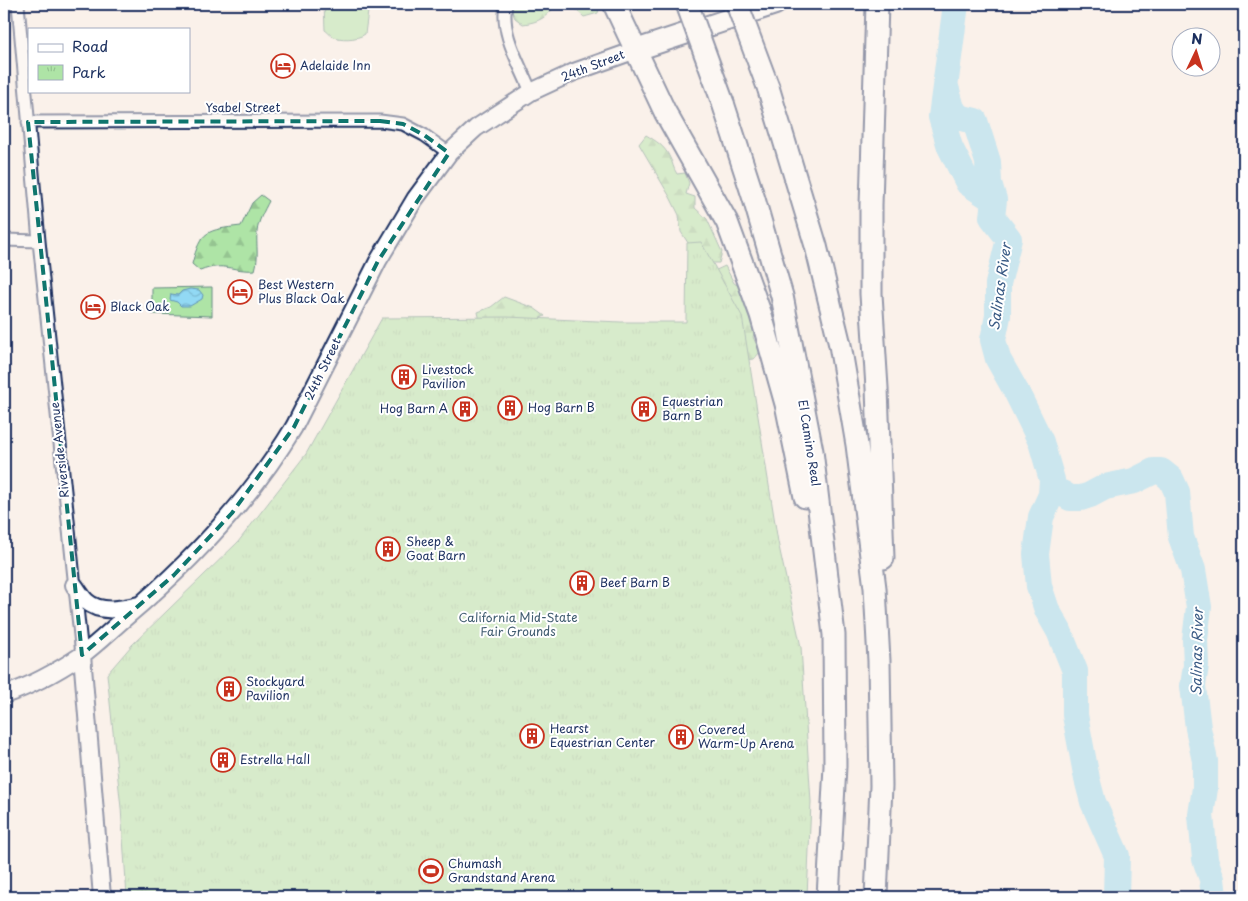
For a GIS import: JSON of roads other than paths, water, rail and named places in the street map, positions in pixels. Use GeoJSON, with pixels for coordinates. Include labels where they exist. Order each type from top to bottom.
{"type":"FeatureCollection","features":[{"type":"Feature","properties":{"kind":"highway"},"geometry":{"type":"LineString","coordinates":[[614,4],[665,112],[727,222],[761,315],[786,404],[834,635]]}},
{"type":"Feature","properties":{"kind":"highway","name":"El Camino Real"},"geometry":{"type":"LineString","coordinates":[[687,4],[724,103],[782,296],[812,451],[834,635],[835,766],[828,897]]}},
{"type":"Feature","properties":{"kind":"highway"},"geometry":{"type":"LineString","coordinates":[[737,4],[768,87],[816,246],[840,345],[857,445],[875,588],[880,661]]}},
{"type":"Feature","properties":{"kind":"highway"},"geometry":{"type":"LineString","coordinates":[[636,50],[775,4]]}},
{"type":"Feature","properties":{"kind":"highway"},"geometry":{"type":"LineString","coordinates":[[876,897],[881,786],[880,661],[883,546],[877,388],[871,294],[871,205],[877,4]]}},
{"type":"Feature","properties":{"kind":"main road","name":"24th Street"},"geometry":{"type":"LineString","coordinates":[[4,695],[46,676],[82,655],[174,575],[232,513],[279,452],[298,419],[378,261],[415,200],[449,152],[476,128],[531,92],[574,72],[636,50]]}},
{"type":"Feature","properties":{"kind":"main road"},"geometry":{"type":"LineString","coordinates":[[74,585],[87,602],[103,609],[120,610],[142,604]]}},
{"type":"Feature","properties":{"kind":"main road","name":"Riverside Avenue"},"geometry":{"type":"LineString","coordinates":[[82,655],[102,897]]}},
{"type":"Feature","properties":{"kind":"street","name":"Riverside Avenue"},"geometry":{"type":"LineString","coordinates":[[18,4],[38,241],[82,655]]}},
{"type":"Feature","properties":{"kind":"street"},"geometry":{"type":"LineString","coordinates":[[506,4],[503,17],[508,37],[531,92]]}},
{"type":"Feature","properties":{"kind":"street","name":"Ysabel Street"},"geometry":{"type":"LineString","coordinates":[[28,122],[380,121],[404,124],[449,152]]}},
{"type":"Feature","properties":{"kind":"street"},"geometry":{"type":"LineString","coordinates":[[4,240],[38,241]]}},
{"type":"Feature","properties":{"kind":"water"},"geometry":{"type":"Polygon","coordinates":[[[190,289],[199,290],[203,295],[202,299],[190,306],[181,306],[177,302],[170,300],[171,294],[178,295],[182,291],[190,289]]]}},
{"type":"Feature","properties":{"kind":"waterway","name":"Salinas River"},"geometry":{"type":"LineString","coordinates":[[956,4],[941,117],[950,147],[968,183],[994,200],[992,217],[1009,239],[998,284],[998,316],[993,340],[998,359],[1041,442],[1052,480],[1051,495],[1041,517],[1036,554],[1039,586],[1047,610],[1059,631],[1075,671],[1075,715],[1087,779],[1093,802],[1117,856],[1116,897]]}},
{"type":"Feature","properties":{"kind":"waterway"},"geometry":{"type":"LineString","coordinates":[[946,87],[952,108],[958,117],[975,121],[988,162],[989,183],[994,200]]}},
{"type":"Feature","properties":{"kind":"waterway","name":"Salinas River"},"geometry":{"type":"LineString","coordinates":[[1051,495],[1062,493],[1070,498],[1081,498],[1105,487],[1134,481],[1154,471],[1161,471],[1171,479],[1177,492],[1181,537],[1193,570],[1199,607],[1193,686],[1198,728],[1205,761],[1205,788],[1201,815],[1205,859],[1212,879],[1214,897]]}},
{"type":"Feature","properties":{"kind":"place","name":"Adelaide Inn"},"geometry":{"type":"Point","coordinates":[283,66]}},
{"type":"Feature","properties":{"kind":"place","name":"Best Western Plus Black Oak"},"geometry":{"type":"Point","coordinates":[240,292]}},
{"type":"Feature","properties":{"kind":"place","name":"Black Oak"},"geometry":{"type":"Point","coordinates":[93,307]}},
{"type":"Feature","properties":{"kind":"place","name":"Livestock Pavilion"},"geometry":{"type":"Point","coordinates":[404,377]}},
{"type":"Feature","properties":{"kind":"place","name":"Hog Barn B"},"geometry":{"type":"Point","coordinates":[510,408]}},
{"type":"Feature","properties":{"kind":"place","name":"Hog Barn A"},"geometry":{"type":"Point","coordinates":[465,409]}},
{"type":"Feature","properties":{"kind":"place","name":"Equestrian Barn B"},"geometry":{"type":"Point","coordinates":[644,409]}},
{"type":"Feature","properties":{"kind":"place","name":"Sheep & Goat Barn"},"geometry":{"type":"Point","coordinates":[388,549]}},
{"type":"Feature","properties":{"kind":"place","name":"Beef Barn B"},"geometry":{"type":"Point","coordinates":[582,583]}},
{"type":"Feature","properties":{"kind":"place","name":"Stockyard Pavilion"},"geometry":{"type":"Point","coordinates":[229,689]}},
{"type":"Feature","properties":{"kind":"place","name":"Hearst Equestrian Center"},"geometry":{"type":"Point","coordinates":[532,736]}},
{"type":"Feature","properties":{"kind":"place","name":"Covered Warm-Up Arena"},"geometry":{"type":"Point","coordinates":[681,737]}},
{"type":"Feature","properties":{"kind":"place","name":"Estrella Hall"},"geometry":{"type":"Point","coordinates":[223,760]}},
{"type":"Feature","properties":{"kind":"place","name":"Chumash Grandstand Arena"},"geometry":{"type":"Point","coordinates":[431,871]}},
{"type":"Feature","properties":{"kind":"park label","name":"California Mid-State Fair Grounds"},"geometry":{"type":"Point","coordinates":[518,625]}}]}
